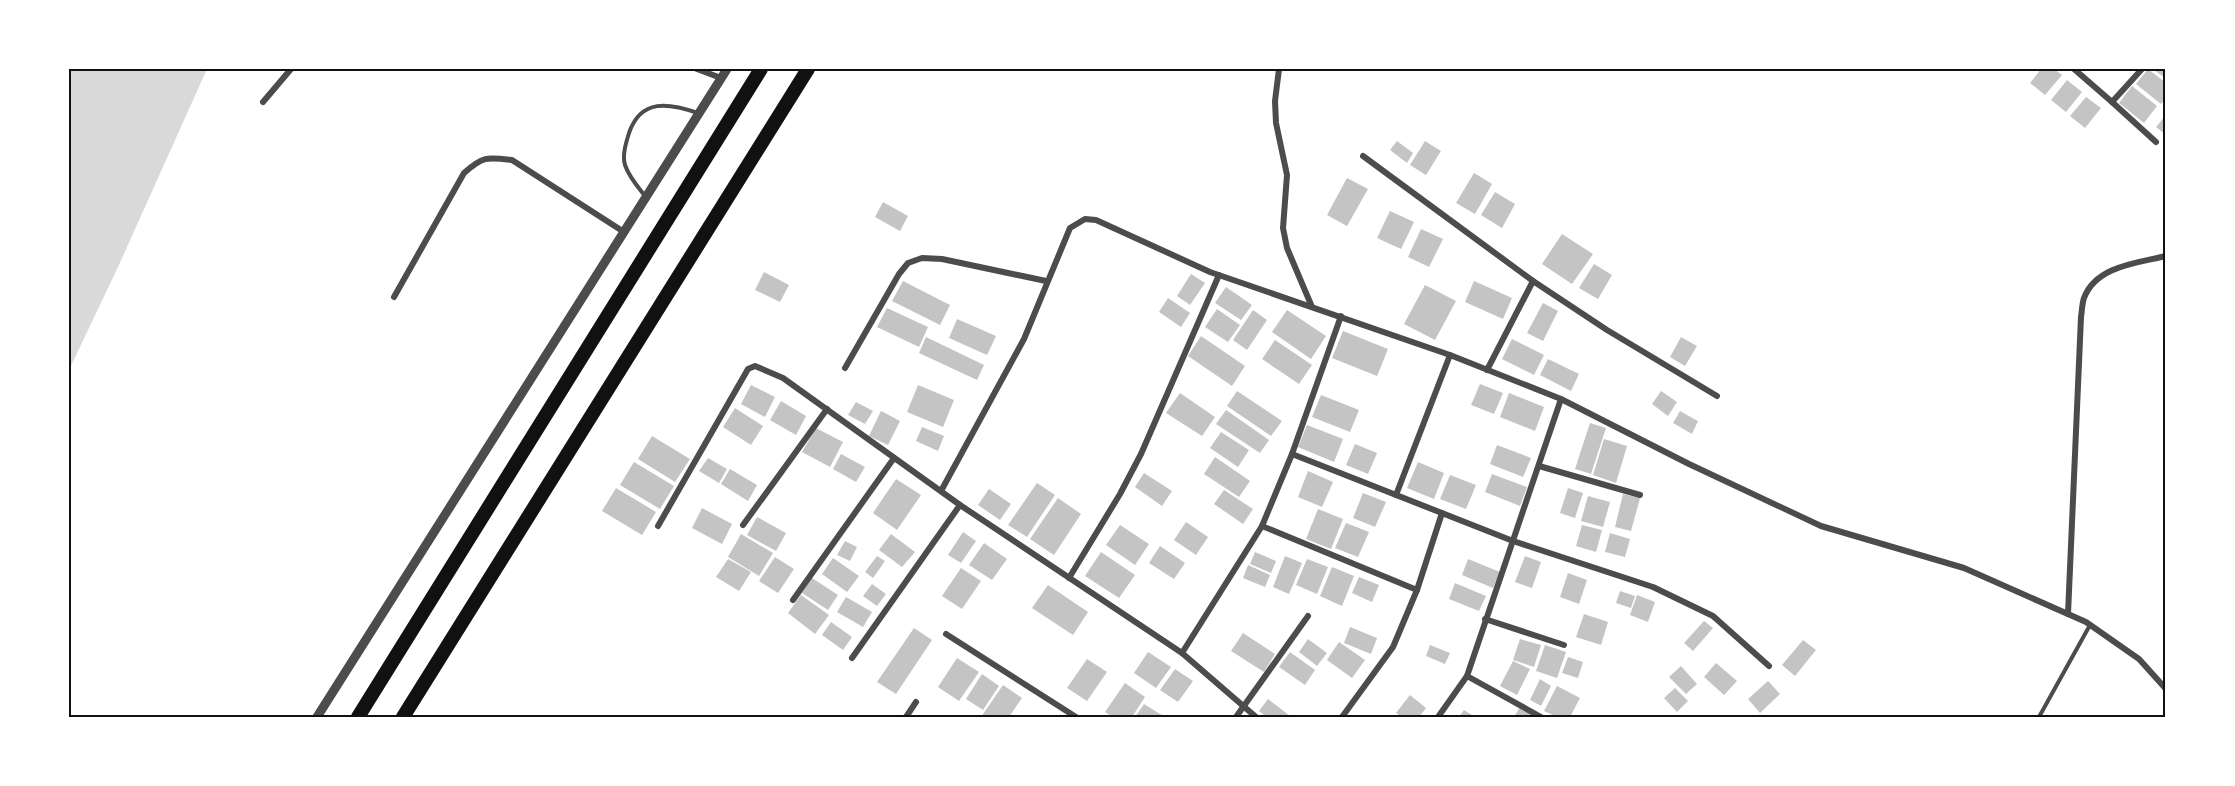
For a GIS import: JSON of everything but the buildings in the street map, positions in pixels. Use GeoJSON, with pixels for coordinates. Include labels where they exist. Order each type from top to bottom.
{"type":"FeatureCollection","features":[{"type":"Feature","properties":{"kind":"highway"},"geometry":{"type":"LineString","coordinates":[[358,717],[761,69]]}},
{"type":"Feature","properties":{"kind":"highway"},"geometry":{"type":"LineString","coordinates":[[403,717],[808,69]]}},
{"type":"Feature","properties":{"kind":"street"},"geometry":{"type":"LineString","coordinates":[[263,102],[291,69]]}},
{"type":"Feature","properties":{"kind":"street"},"geometry":{"type":"LineString","coordinates":[[697,69],[721,78]]}},
{"type":"Feature","properties":{"kind":"street"},"geometry":{"type":"LineString","coordinates":[[316,717],[727,69]]}},
{"type":"Feature","properties":{"kind":"street"},"geometry":{"type":"LineString","coordinates":[[1280,69],[1275,101],[1276,123],[1287,175],[1283,228],[1287,248],[1312,307]]}},
{"type":"Feature","properties":{"kind":"street"},"geometry":{"type":"LineString","coordinates":[[2074,69],[2156,142]]}},
{"type":"Feature","properties":{"kind":"street"},"geometry":{"type":"LineString","coordinates":[[2112,102],[2142,69]]}},
{"type":"Feature","properties":{"kind":"street"},"geometry":{"type":"LineString","coordinates":[[1363,156],[1533,281],[1607,330],[1717,396]]}},
{"type":"Feature","properties":{"kind":"street"},"geometry":{"type":"LineString","coordinates":[[394,297],[464,173],[479,160],[495,158],[512,160],[624,232]]}},
{"type":"Feature","properties":{"kind":"street"},"geometry":{"type":"LineString","coordinates":[[941,491],[1015,356],[1070,228],[1085,219],[1096,220],[1219,275],[1450,355],[1561,399],[1689,465],[1821,526],[1964,568],[2090,625],[2139,659],[2166,689]]}},
{"type":"Feature","properties":{"kind":"street"},"geometry":{"type":"LineString","coordinates":[[2068,614],[2081,317],[2085,297],[2095,281],[2111,270],[2166,256]]}},
{"type":"Feature","properties":{"kind":"street"},"geometry":{"type":"LineString","coordinates":[[845,368],[899,274],[908,263],[922,258],[942,259],[1046,281]]}},
{"type":"Feature","properties":{"kind":"street"},"geometry":{"type":"LineString","coordinates":[[1069,578],[1141,454],[1219,275]]}},
{"type":"Feature","properties":{"kind":"street"},"geometry":{"type":"LineString","coordinates":[[1487,370],[1533,281]]}},
{"type":"Feature","properties":{"kind":"street"},"geometry":{"type":"LineString","coordinates":[[1182,653],[1262,526],[1292,454],[1341,316]]}},
{"type":"Feature","properties":{"kind":"street"},"geometry":{"type":"LineString","coordinates":[[1396,495],[1450,355]]}},
{"type":"Feature","properties":{"kind":"street"},"geometry":{"type":"LineString","coordinates":[[658,526],[748,369],[755,366],[767,369],[783,378],[960,505],[1182,653],[1256,717]]}},
{"type":"Feature","properties":{"kind":"street"},"geometry":{"type":"LineString","coordinates":[[1438,717],[1467,676],[1561,399]]}},
{"type":"Feature","properties":{"kind":"street"},"geometry":{"type":"LineString","coordinates":[[743,525],[826,409]]}},
{"type":"Feature","properties":{"kind":"street"},"geometry":{"type":"LineString","coordinates":[[1292,454],[1513,541],[1663,592],[1713,616],[1769,666]]}},
{"type":"Feature","properties":{"kind":"street"},"geometry":{"type":"LineString","coordinates":[[793,600],[894,458]]}},
{"type":"Feature","properties":{"kind":"street"},"geometry":{"type":"LineString","coordinates":[[1539,466],[1640,495]]}},
{"type":"Feature","properties":{"kind":"street"},"geometry":{"type":"LineString","coordinates":[[852,658],[960,505]]}},
{"type":"Feature","properties":{"kind":"street"},"geometry":{"type":"LineString","coordinates":[[1342,717],[1393,647],[1417,590],[1442,513]]}},
{"type":"Feature","properties":{"kind":"street"},"geometry":{"type":"LineString","coordinates":[[1262,526],[1417,590]]}},
{"type":"Feature","properties":{"kind":"street"},"geometry":{"type":"LineString","coordinates":[[1236,717],[1308,616]]}},
{"type":"Feature","properties":{"kind":"street"},"geometry":{"type":"LineString","coordinates":[[1485,619],[1564,645]]}},
{"type":"Feature","properties":{"kind":"street"},"geometry":{"type":"LineString","coordinates":[[946,634],[1076,717]]}},
{"type":"Feature","properties":{"kind":"street"},"geometry":{"type":"LineString","coordinates":[[1467,676],[1541,717]]}},
{"type":"Feature","properties":{"kind":"street"},"geometry":{"type":"LineString","coordinates":[[906,717],[916,702]]}},
{"type":"Feature","properties":{"kind":"lane"},"geometry":{"type":"LineString","coordinates":[[646,197],[630,177],[624,163],[625,144],[633,123],[645,110],[662,105],[677,106],[699,113]]}},
{"type":"Feature","properties":{"kind":"lane"},"geometry":{"type":"LineString","coordinates":[[2039,717],[2090,625]]}},
{"type":"Feature","properties":{"kind":"shaded area"},"geometry":{"type":"Polygon","coordinates":[[[69,69],[207,69],[69,370],[69,69]]]}}]}
